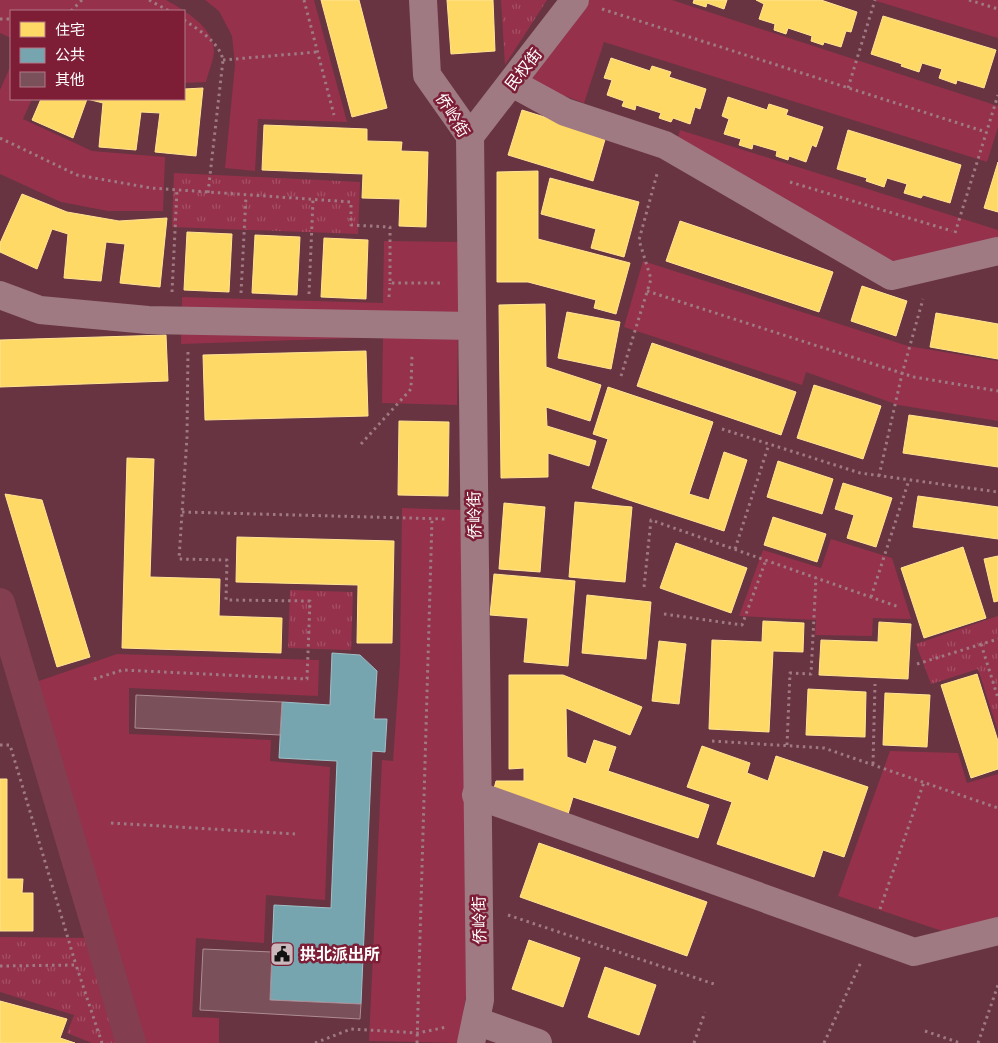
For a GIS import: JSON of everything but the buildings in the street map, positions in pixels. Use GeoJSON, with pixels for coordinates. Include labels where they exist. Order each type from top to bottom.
{"type":"FeatureCollection","features":[{"type":"Feature","properties":{"kind":"street","name":"侨岭街"},"geometry":{"type":"LineString","coordinates":[[423,0],[427,75],[470,136],[476,795],[480,1000],[474,1032]]}},
{"type":"Feature","properties":{"kind":"street","name":"民权街"},"geometry":{"type":"LineString","coordinates":[[470,136],[512,83],[584,3]]}},
{"type":"Feature","properties":{"kind":"street"},"geometry":{"type":"LineString","coordinates":[[512,83],[566,112],[665,145],[891,276],[998,251]]}},
{"type":"Feature","properties":{"kind":"street"},"geometry":{"type":"LineString","coordinates":[[0,295],[40,310],[180,320],[472,326]]}},
{"type":"Feature","properties":{"kind":"street"},"geometry":{"type":"LineString","coordinates":[[476,795],[914,952],[998,930]]}},
{"type":"Feature","properties":{"kind":"street"},"geometry":{"type":"LineString","coordinates":[[474,1032],[538,1043]]}},
{"type":"Feature","properties":{"kind":"path"},"geometry":{"type":"LineString","coordinates":[[71,10],[82,0]]}},
{"type":"Feature","properties":{"kind":"path"},"geometry":{"type":"LineString","coordinates":[[150,0],[167,10]]}},
{"type":"Feature","properties":{"kind":"path"},"geometry":{"type":"LineString","coordinates":[[304,0],[334,115]]}},
{"type":"Feature","properties":{"kind":"path"},"geometry":{"type":"LineString","coordinates":[[848,88],[875,0]]}},
{"type":"Feature","properties":{"kind":"path"},"geometry":{"type":"LineString","coordinates":[[969,0],[998,9]]}},
{"type":"Feature","properties":{"kind":"path"},"geometry":{"type":"LineString","coordinates":[[584,3],[986,132]]}},
{"type":"Feature","properties":{"kind":"path"},"geometry":{"type":"LineString","coordinates":[[185,21],[199,29],[220,50],[223,60],[208,193]]}},
{"type":"Feature","properties":{"kind":"path"},"geometry":{"type":"LineString","coordinates":[[223,60],[317,52]]}},
{"type":"Feature","properties":{"kind":"path"},"geometry":{"type":"LineString","coordinates":[[0,138],[76,175],[177,190],[351,202],[351,225],[390,227],[390,283],[472,284]]}},
{"type":"Feature","properties":{"kind":"path"},"geometry":{"type":"LineString","coordinates":[[621,376],[651,279],[639,240],[665,145]]}},
{"type":"Feature","properties":{"kind":"path"},"geometry":{"type":"LineString","coordinates":[[786,181],[955,232]]}},
{"type":"Feature","properties":{"kind":"path"},"geometry":{"type":"LineString","coordinates":[[94,679],[123,670],[307,679],[310,601],[226,600],[227,560],[179,559],[187,437],[180,320],[177,190]]}},
{"type":"Feature","properties":{"kind":"path"},"geometry":{"type":"LineString","coordinates":[[240,322],[246,196]]}},
{"type":"Feature","properties":{"kind":"path"},"geometry":{"type":"LineString","coordinates":[[308,323],[313,200]]}},
{"type":"Feature","properties":{"kind":"path"},"geometry":{"type":"LineString","coordinates":[[647,291],[914,378],[998,391]]}},
{"type":"Feature","properties":{"kind":"path"},"geometry":{"type":"LineString","coordinates":[[362,444],[410,390],[413,325]]}},
{"type":"Feature","properties":{"kind":"path"},"geometry":{"type":"LineString","coordinates":[[722,429],[860,473],[998,492]]}},
{"type":"Feature","properties":{"kind":"path"},"geometry":{"type":"LineString","coordinates":[[735,549],[769,444]]}},
{"type":"Feature","properties":{"kind":"path"},"geometry":{"type":"LineString","coordinates":[[872,597],[909,480]]}},
{"type":"Feature","properties":{"kind":"path"},"geometry":{"type":"LineString","coordinates":[[182,512],[474,520]]}},
{"type":"Feature","properties":{"kind":"path"},"geometry":{"type":"LineString","coordinates":[[417,1043],[432,519]]}},
{"type":"Feature","properties":{"kind":"path"},"geometry":{"type":"LineString","coordinates":[[644,587],[651,520],[899,608]]}},
{"type":"Feature","properties":{"kind":"path"},"geometry":{"type":"LineString","coordinates":[[664,614],[742,625],[766,560]]}},
{"type":"Feature","properties":{"kind":"path"},"geometry":{"type":"LineString","coordinates":[[787,746],[790,673],[810,674],[816,578]]}},
{"type":"Feature","properties":{"kind":"path"},"geometry":{"type":"LineString","coordinates":[[917,664],[998,639]]}},
{"type":"Feature","properties":{"kind":"path"},"geometry":{"type":"LineString","coordinates":[[981,644],[998,698]]}},
{"type":"Feature","properties":{"kind":"path"},"geometry":{"type":"LineString","coordinates":[[873,764],[875,684]]}},
{"type":"Feature","properties":{"kind":"path"},"geometry":{"type":"LineString","coordinates":[[712,741],[824,748],[998,808]]}},
{"type":"Feature","properties":{"kind":"path"},"geometry":{"type":"LineString","coordinates":[[0,745],[10,745],[76,965],[102,1043]]}},
{"type":"Feature","properties":{"kind":"path"},"geometry":{"type":"LineString","coordinates":[[111,823],[295,834]]}},
{"type":"Feature","properties":{"kind":"path"},"geometry":{"type":"LineString","coordinates":[[478,906],[714,984]]}},
{"type":"Feature","properties":{"kind":"path"},"geometry":{"type":"LineString","coordinates":[[0,966],[76,965]]}},
{"type":"Feature","properties":{"kind":"path"},"geometry":{"type":"LineString","coordinates":[[978,1043],[997,993],[998,985]]}},
{"type":"Feature","properties":{"kind":"path"},"geometry":{"type":"LineString","coordinates":[[694,1043],[705,1012]]}},
{"type":"Feature","properties":{"kind":"path"},"geometry":{"type":"LineString","coordinates":[[316,1043],[352,1029],[474,1032]]}},
{"type":"Feature","properties":{"kind":"path"},"geometry":{"type":"LineString","coordinates":[[924,1031],[960,1043]]}},
{"type":"Feature","properties":{"kind":"green space"},"geometry":{"type":"Polygon","coordinates":[[[0,0],[166,0],[182,10],[10,10],[10,38],[0,33],[0,0]]]}},
{"type":"Feature","properties":{"kind":"green space"},"geometry":{"type":"Polygon","coordinates":[[[205,0],[314,0],[347,122],[258,119],[255,171],[225,168],[235,65],[232,36],[219,11],[205,0]]]}},
{"type":"Feature","properties":{"kind":"green space"},"geometry":{"type":"Polygon","coordinates":[[[501,0],[547,0],[505,65],[501,0]]]}},
{"type":"Feature","properties":{"kind":"green space"},"geometry":{"type":"Polygon","coordinates":[[[588,0],[672,0],[998,106],[998,127],[987,162],[604,42],[584,103],[529,83],[588,0]]]}},
{"type":"Feature","properties":{"kind":"green space"},"geometry":{"type":"Polygon","coordinates":[[[873,0],[998,0],[998,38],[873,0]]]}},
{"type":"Feature","properties":{"kind":"green space"},"geometry":{"type":"Polygon","coordinates":[[[185,12],[204,28],[213,43],[214,52],[206,82],[185,83],[185,12]]]}},
{"type":"Feature","properties":{"kind":"green space"},"geometry":{"type":"Polygon","coordinates":[[[10,67],[10,100],[32,100],[23,119],[92,151],[165,157],[163,211],[108,211],[61,202],[0,174],[0,90],[10,67]]]}},
{"type":"Feature","properties":{"kind":"green space"},"geometry":{"type":"Polygon","coordinates":[[[680,130],[998,230],[998,243],[891,266],[677,142],[680,130]]]}},
{"type":"Feature","properties":{"kind":"green space"},"geometry":{"type":"Polygon","coordinates":[[[174,173],[360,182],[358,234],[172,227],[174,173]]]}},
{"type":"Feature","properties":{"kind":"green space"},"geometry":{"type":"Polygon","coordinates":[[[384,241],[459,242],[457,405],[382,403],[383,337],[181,344],[182,297],[383,303],[384,241]]]}},
{"type":"Feature","properties":{"kind":"green space"},"geometry":{"type":"Polygon","coordinates":[[[643,261],[908,346],[998,361],[998,421],[898,405],[806,372],[802,385],[624,327],[643,261]]]}},
{"type":"Feature","properties":{"kind":"green space"},"geometry":{"type":"Polygon","coordinates":[[[402,508],[463,510],[466,995],[459,1043],[369,1041],[382,760],[393,761],[400,663],[402,508]]]}},
{"type":"Feature","properties":{"kind":"green space"},"geometry":{"type":"Polygon","coordinates":[[[831,539],[892,558],[911,619],[873,618],[872,636],[815,635],[816,620],[739,616],[763,550],[821,568],[831,539]]]}},
{"type":"Feature","properties":{"kind":"green space"},"geometry":{"type":"Polygon","coordinates":[[[290,590],[353,592],[351,650],[288,648],[290,590]]]}},
{"type":"Feature","properties":{"kind":"green space"},"geometry":{"type":"Polygon","coordinates":[[[998,616],[998,731],[978,669],[931,684],[916,644],[998,616]]]}},
{"type":"Feature","properties":{"kind":"green space"},"geometry":{"type":"Polygon","coordinates":[[[117,654],[319,660],[318,696],[129,688],[129,734],[271,740],[270,761],[330,767],[325,900],[266,895],[264,943],[196,938],[192,1017],[219,1018],[219,1043],[146,1043],[36,682],[117,654]]]}},
{"type":"Feature","properties":{"kind":"green space"},"geometry":{"type":"Polygon","coordinates":[[[890,751],[958,753],[967,783],[998,774],[998,924],[951,934],[838,896],[890,751]]]}},
{"type":"Feature","properties":{"kind":"green space"},"geometry":{"type":"Polygon","coordinates":[[[0,937],[90,938],[122,1043],[92,1043],[67,1033],[74,1015],[0,992],[0,937]]]}},
{"type":"Feature","properties":{"kind":"waterway"},"geometry":{"type":"LineString","coordinates":[[0,603],[131,1043]]}},
{"type":"Feature","properties":{"kind":"place","name":"拱北派出所"},"geometry":{"type":"Point","coordinates":[282,954]}}]}
